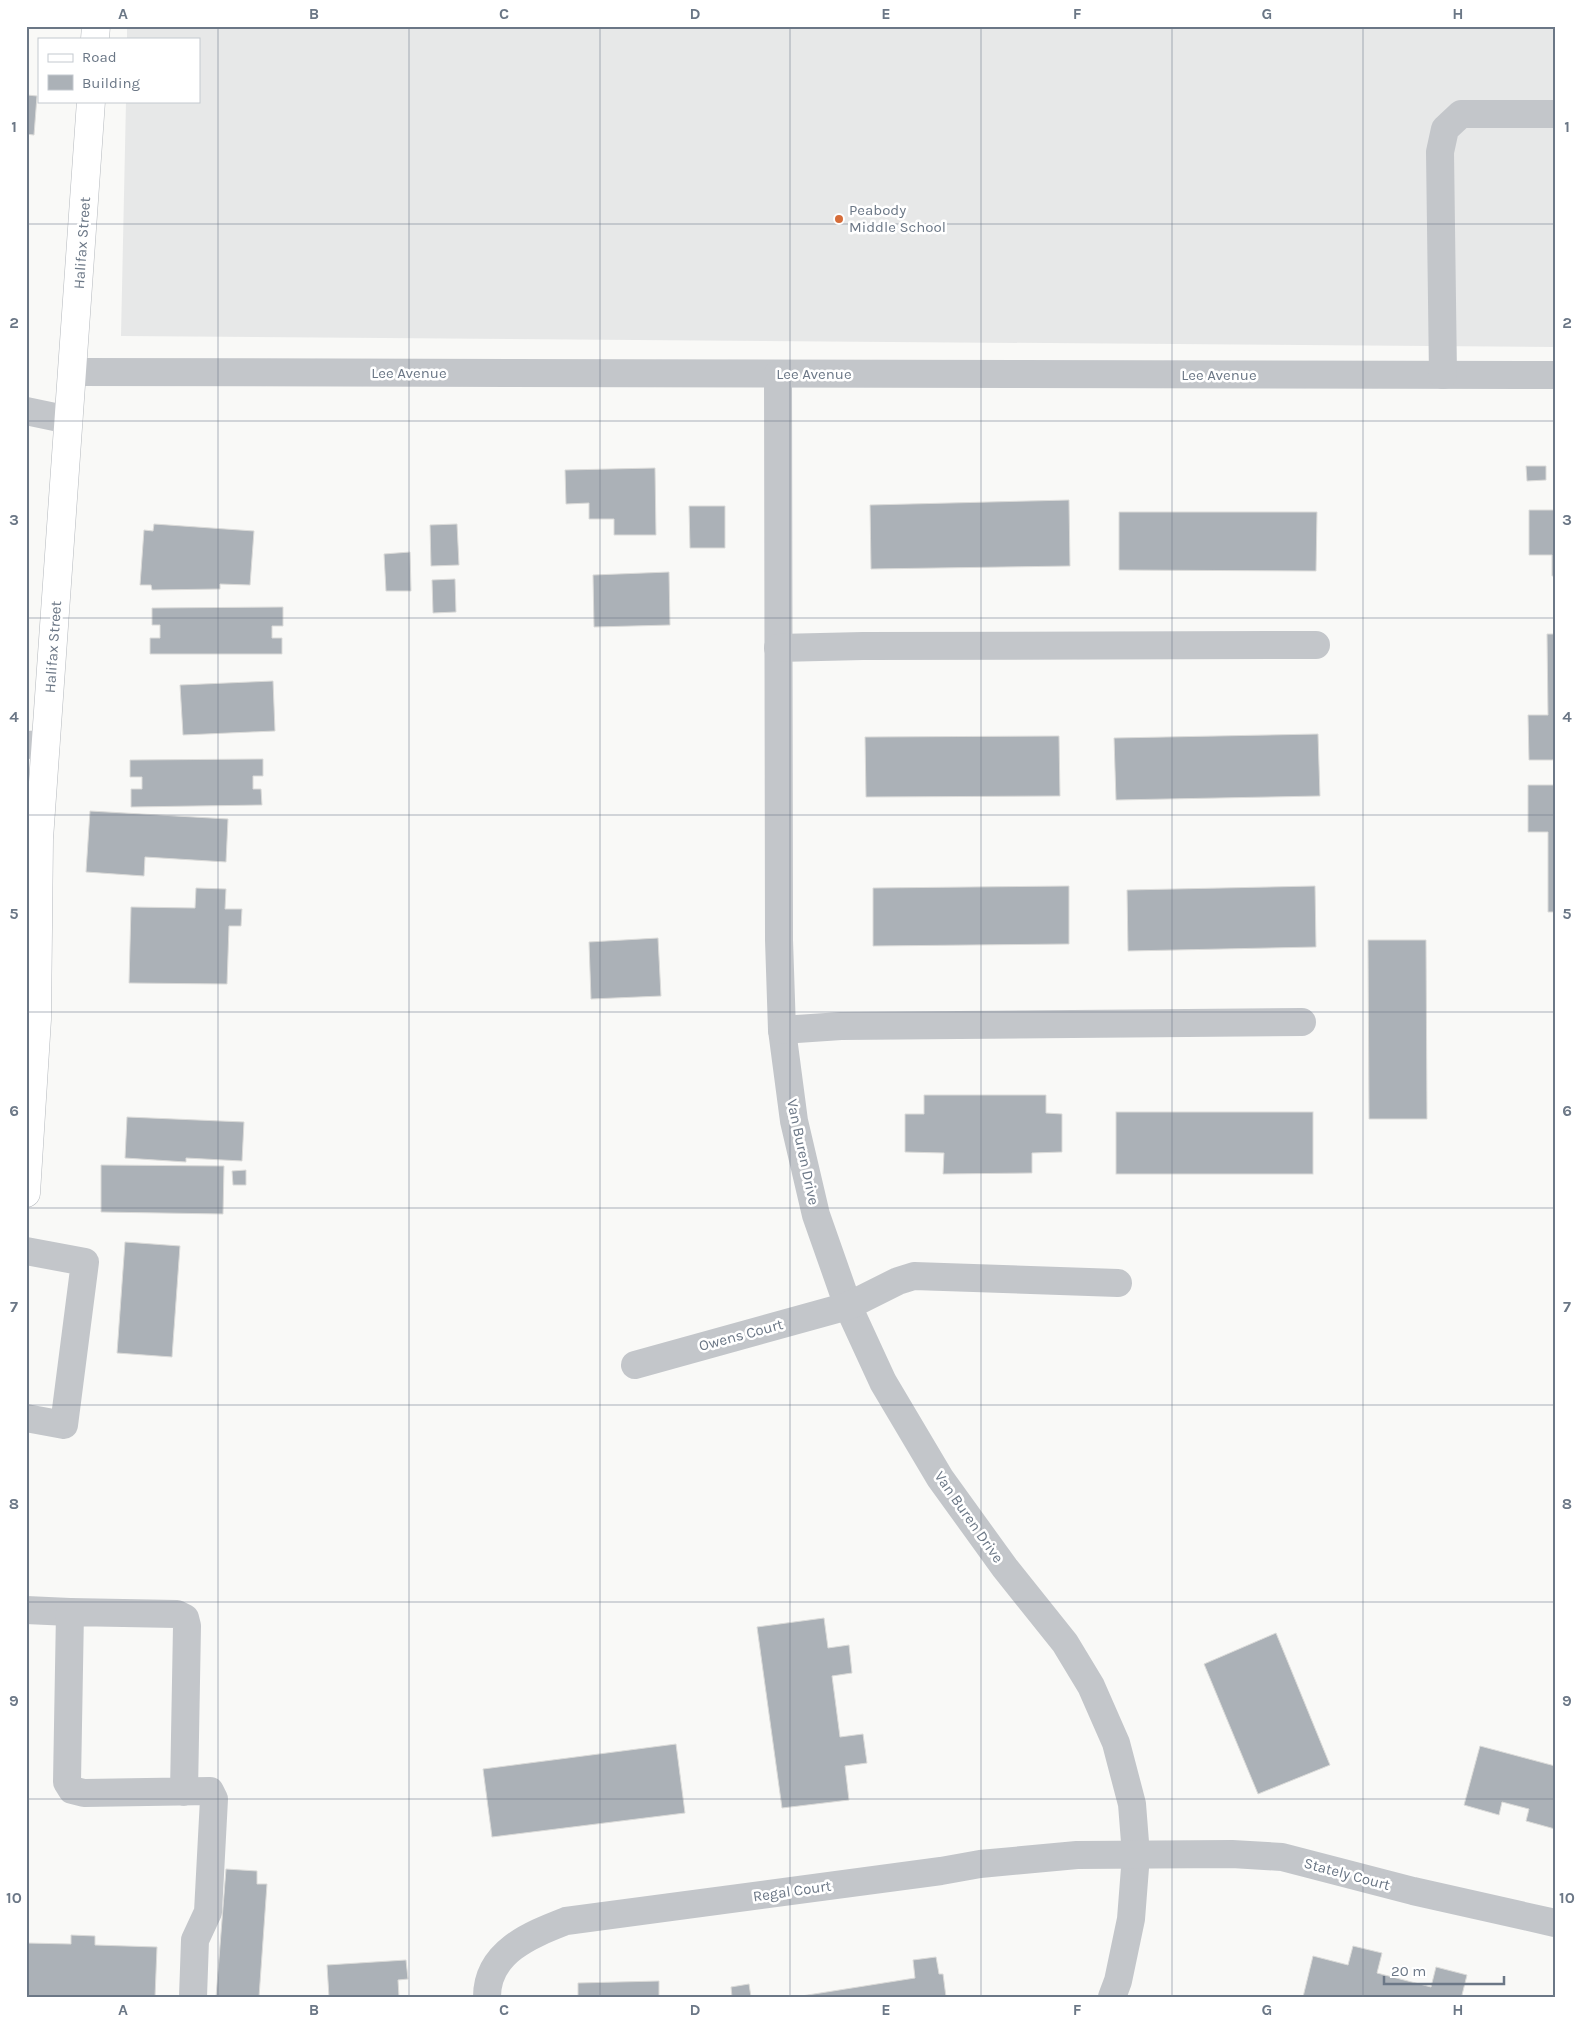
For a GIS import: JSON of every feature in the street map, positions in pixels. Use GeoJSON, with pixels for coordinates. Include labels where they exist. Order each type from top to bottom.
{"type":"FeatureCollection","features":[{"type":"Feature","properties":{"kind":"main road","name":"Halifax Street"},"geometry":{"type":"LineString","coordinates":[[26,1193],[39,839],[36,744],[69,420],[91,102]]}},
{"type":"Feature","properties":{"kind":"street"},"geometry":{"type":"LineString","coordinates":[[1443,375],[1440,152],[1444,129],[1461,114],[1555,114]]}},
{"type":"Feature","properties":{"kind":"street","name":"Lee Avenue"},"geometry":{"type":"LineString","coordinates":[[73,372],[1555,375]]}},
{"type":"Feature","properties":{"kind":"street","name":"Van Buren Drive"},"geometry":{"type":"LineString","coordinates":[[778,374],[779,931],[782,1030],[794,1121],[816,1215],[848,1306],[883,1382],[940,1478],[1005,1568],[1065,1643],[1091,1686],[1116,1744],[1130,1796],[1136,1855],[1131,1919],[1118,1981],[1112,1997]]}},
{"type":"Feature","properties":{"kind":"street"},"geometry":{"type":"LineString","coordinates":[[26,411],[69,420]]}},
{"type":"Feature","properties":{"kind":"street"},"geometry":{"type":"LineString","coordinates":[[778,648],[863,646],[1316,645]]}},
{"type":"Feature","properties":{"kind":"street"},"geometry":{"type":"LineString","coordinates":[[782,1030],[841,1026],[1302,1022]]}},
{"type":"Feature","properties":{"kind":"street"},"geometry":{"type":"LineString","coordinates":[[26,1252],[85,1262],[64,1425],[26,1418]]}},
{"type":"Feature","properties":{"kind":"street","name":"Owens Court"},"geometry":{"type":"LineString","coordinates":[[635,1365],[848,1306],[898,1281],[914,1276],[1118,1282]]}},
{"type":"Feature","properties":{"kind":"street"},"geometry":{"type":"LineString","coordinates":[[26,1610],[177,1614],[185,1618],[187,1626],[184,1792]]}},
{"type":"Feature","properties":{"kind":"street"},"geometry":{"type":"LineString","coordinates":[[70,1612],[67,1782],[72,1790],[84,1792],[210,1791],[214,1799],[208,1912],[195,1940],[193,1997]]}},
{"type":"Feature","properties":{"kind":"street","name":"Regal Court"},"geometry":{"type":"LineString","coordinates":[[488,1997],[490,1976],[500,1958],[530,1934],[566,1921],[980,1864],[1077,1854],[1136,1855]]}},
{"type":"Feature","properties":{"kind":"street","name":"Stately Court"},"geometry":{"type":"LineString","coordinates":[[1136,1855],[1232,1854],[1282,1857],[1413,1891],[1555,1923]]}},
{"type":"Feature","properties":{"kind":"shaded area","name":"Peabody Middle School"},"geometry":{"type":"Polygon","coordinates":[[[127,26],[1555,26],[1555,347],[121,336],[126,102],[200,102],[200,38],[127,38],[127,26]]]}},
{"type":"Feature","properties":{"kind":"building"},"geometry":{"type":"Polygon","coordinates":[[[26,91],[27,95],[37,96],[34,135],[26,134],[26,91]]]}},
{"type":"Feature","properties":{"kind":"building"},"geometry":{"type":"Polygon","coordinates":[[[1526,466],[1546,466],[1546,480],[1527,481],[1526,466]]]}},
{"type":"Feature","properties":{"kind":"building"},"geometry":{"type":"Polygon","coordinates":[[[655,468],[656,535],[614,535],[614,519],[589,519],[589,503],[566,504],[565,470],[655,468]]]}},
{"type":"Feature","properties":{"kind":"building"},"geometry":{"type":"Polygon","coordinates":[[[1069,500],[1070,566],[871,569],[870,505],[1069,500]]]}},
{"type":"Feature","properties":{"kind":"building"},"geometry":{"type":"Polygon","coordinates":[[[689,506],[725,506],[725,548],[690,548],[689,506]]]}},
{"type":"Feature","properties":{"kind":"building"},"geometry":{"type":"Polygon","coordinates":[[[1529,510],[1555,510],[1555,576],[1552,576],[1552,555],[1529,555],[1529,510]]]}},
{"type":"Feature","properties":{"kind":"building"},"geometry":{"type":"Polygon","coordinates":[[[1119,512],[1317,512],[1316,571],[1119,570],[1119,512]]]}},
{"type":"Feature","properties":{"kind":"building"},"geometry":{"type":"Polygon","coordinates":[[[154,524],[254,531],[250,585],[220,584],[220,589],[152,590],[151,585],[140,585],[144,530],[153,531],[154,524]]]}},
{"type":"Feature","properties":{"kind":"building"},"geometry":{"type":"Polygon","coordinates":[[[457,524],[459,565],[431,566],[430,525],[457,524]]]}},
{"type":"Feature","properties":{"kind":"building"},"geometry":{"type":"Polygon","coordinates":[[[410,552],[411,591],[386,591],[384,554],[410,552]]]}},
{"type":"Feature","properties":{"kind":"building"},"geometry":{"type":"Polygon","coordinates":[[[669,572],[670,625],[594,627],[593,575],[669,572]]]}},
{"type":"Feature","properties":{"kind":"building"},"geometry":{"type":"Polygon","coordinates":[[[455,579],[456,612],[433,613],[432,580],[455,579]]]}},
{"type":"Feature","properties":{"kind":"building"},"geometry":{"type":"Polygon","coordinates":[[[283,607],[283,626],[272,626],[272,638],[282,638],[282,654],[150,654],[150,638],[160,638],[160,625],[152,625],[152,608],[283,607]]]}},
{"type":"Feature","properties":{"kind":"building"},"geometry":{"type":"Polygon","coordinates":[[[1547,634],[1555,634],[1555,756],[1553,760],[1529,760],[1528,715],[1548,715],[1547,634]]]}},
{"type":"Feature","properties":{"kind":"building"},"geometry":{"type":"Polygon","coordinates":[[[273,681],[275,731],[183,735],[180,685],[273,681]]]}},
{"type":"Feature","properties":{"kind":"building"},"geometry":{"type":"Polygon","coordinates":[[[1318,734],[1320,796],[1116,800],[1114,738],[1318,734]]]}},
{"type":"Feature","properties":{"kind":"building"},"geometry":{"type":"Polygon","coordinates":[[[1059,736],[1060,796],[866,797],[865,737],[1059,736]]]}},
{"type":"Feature","properties":{"kind":"building"},"geometry":{"type":"Polygon","coordinates":[[[263,759],[263,776],[253,776],[253,789],[261,789],[262,805],[131,807],[131,789],[142,789],[142,777],[130,777],[130,760],[263,759]]]}},
{"type":"Feature","properties":{"kind":"building"},"geometry":{"type":"Polygon","coordinates":[[[1528,785],[1554,785],[1555,789],[1555,912],[1548,912],[1548,832],[1528,832],[1528,785]]]}},
{"type":"Feature","properties":{"kind":"building"},"geometry":{"type":"Polygon","coordinates":[[[90,811],[228,819],[226,862],[145,857],[144,876],[86,872],[90,811]]]}},
{"type":"Feature","properties":{"kind":"building"},"geometry":{"type":"Polygon","coordinates":[[[1069,886],[1069,944],[873,946],[873,888],[1069,886]]]}},
{"type":"Feature","properties":{"kind":"building"},"geometry":{"type":"Polygon","coordinates":[[[1315,886],[1316,947],[1128,951],[1127,890],[1315,886]]]}},
{"type":"Feature","properties":{"kind":"building"},"geometry":{"type":"Polygon","coordinates":[[[196,888],[226,889],[225,909],[242,909],[241,926],[229,926],[227,984],[129,983],[131,907],[195,908],[196,888]]]}},
{"type":"Feature","properties":{"kind":"building"},"geometry":{"type":"Polygon","coordinates":[[[658,938],[661,996],[591,999],[589,942],[658,938]]]}},
{"type":"Feature","properties":{"kind":"building"},"geometry":{"type":"Polygon","coordinates":[[[1368,940],[1426,940],[1427,1119],[1369,1119],[1368,940]]]}},
{"type":"Feature","properties":{"kind":"building"},"geometry":{"type":"Polygon","coordinates":[[[924,1095],[1046,1095],[1046,1113],[1062,1114],[1062,1152],[1032,1153],[1032,1173],[943,1174],[944,1153],[905,1152],[905,1114],[924,1114],[924,1095]]]}},
{"type":"Feature","properties":{"kind":"building"},"geometry":{"type":"Polygon","coordinates":[[[1116,1112],[1313,1112],[1313,1174],[1116,1174],[1116,1112]]]}},
{"type":"Feature","properties":{"kind":"building"},"geometry":{"type":"Polygon","coordinates":[[[127,1117],[244,1122],[242,1161],[186,1158],[186,1162],[125,1158],[127,1117]]]}},
{"type":"Feature","properties":{"kind":"building"},"geometry":{"type":"Polygon","coordinates":[[[101,1165],[224,1166],[223,1214],[101,1212],[101,1165]]]}},
{"type":"Feature","properties":{"kind":"building"},"geometry":{"type":"Polygon","coordinates":[[[246,1170],[246,1185],[233,1185],[232,1171],[246,1170]]]}},
{"type":"Feature","properties":{"kind":"building"},"geometry":{"type":"Polygon","coordinates":[[[125,1242],[180,1246],[172,1357],[117,1353],[125,1242]]]}},
{"type":"Feature","properties":{"kind":"building"},"geometry":{"type":"Polygon","coordinates":[[[824,1618],[828,1648],[849,1645],[852,1673],[832,1676],[840,1737],[863,1734],[867,1763],[845,1766],[849,1800],[782,1808],[757,1627],[824,1618]]]}},
{"type":"Feature","properties":{"kind":"building"},"geometry":{"type":"Polygon","coordinates":[[[1276,1633],[1330,1765],[1258,1794],[1204,1664],[1276,1633]]]}},
{"type":"Feature","properties":{"kind":"building"},"geometry":{"type":"Polygon","coordinates":[[[676,1744],[685,1813],[492,1837],[483,1769],[676,1744]]]}},
{"type":"Feature","properties":{"kind":"building"},"geometry":{"type":"Polygon","coordinates":[[[1480,1746],[1555,1766],[1555,1829],[1526,1821],[1529,1809],[1502,1802],[1499,1815],[1464,1805],[1480,1746]]]}},
{"type":"Feature","properties":{"kind":"building"},"geometry":{"type":"Polygon","coordinates":[[[226,1869],[257,1871],[257,1884],[267,1884],[259,1997],[216,1997],[226,1869]]]}},
{"type":"Feature","properties":{"kind":"building"},"geometry":{"type":"Polygon","coordinates":[[[71,1935],[95,1936],[95,1945],[157,1947],[155,1997],[26,1997],[26,1943],[71,1944],[71,1935]]]}},
{"type":"Feature","properties":{"kind":"building"},"geometry":{"type":"Polygon","coordinates":[[[1353,1946],[1382,1953],[1377,1973],[1431,1987],[1436,1967],[1467,1975],[1462,1995],[1468,1997],[1303,1997],[1313,1956],[1348,1965],[1353,1946]]]}},
{"type":"Feature","properties":{"kind":"building"},"geometry":{"type":"Polygon","coordinates":[[[936,1957],[939,1974],[943,1974],[946,1997],[795,1997],[915,1978],[913,1960],[936,1957]]]}},
{"type":"Feature","properties":{"kind":"building"},"geometry":{"type":"Polygon","coordinates":[[[406,1960],[408,1979],[398,1980],[399,1997],[329,1997],[327,1965],[406,1960]]]}},
{"type":"Feature","properties":{"kind":"building"},"geometry":{"type":"Polygon","coordinates":[[[659,1981],[659,1997],[578,1997],[578,1983],[659,1981]]]}},
{"type":"Feature","properties":{"kind":"building"},"geometry":{"type":"Polygon","coordinates":[[[749,1984],[751,1997],[732,1997],[731,1987],[749,1984]]]}},
{"type":"Feature","properties":{"kind":"place","name":"Peabody Middle School"},"geometry":{"type":"Point","coordinates":[839,219]}}]}
